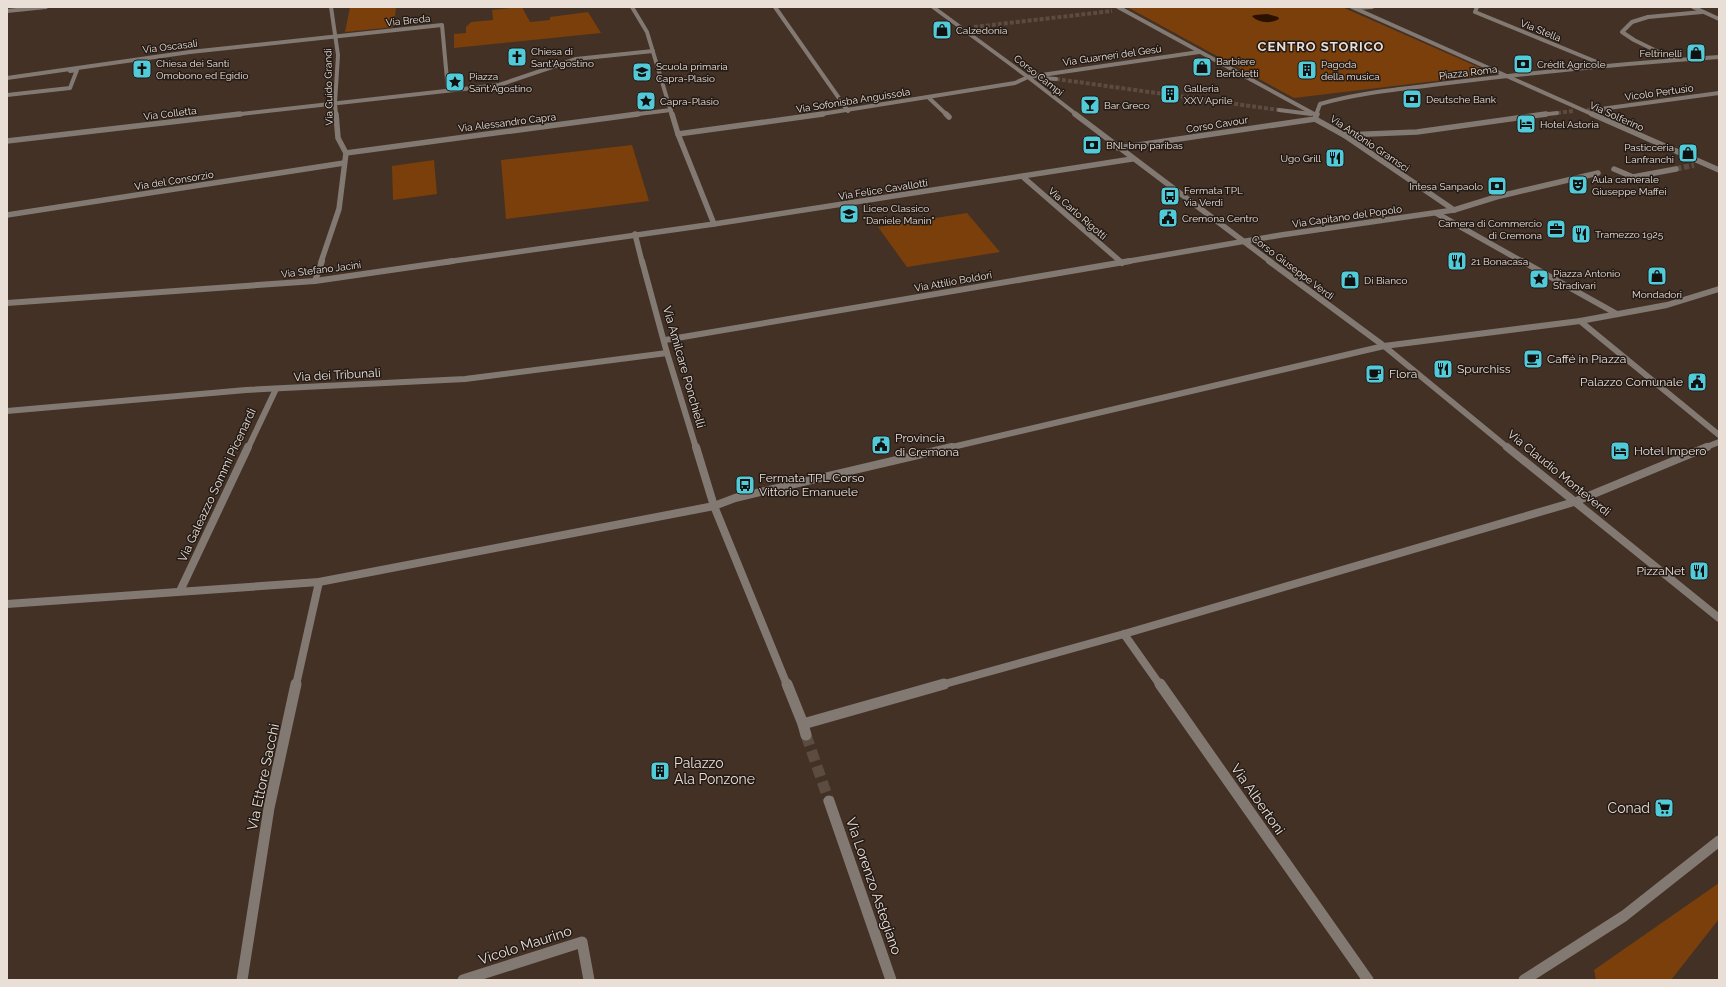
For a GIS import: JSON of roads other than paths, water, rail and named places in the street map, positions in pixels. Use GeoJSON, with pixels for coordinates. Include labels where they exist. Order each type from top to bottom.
{"type":"FeatureCollection","features":[{"type":"Feature","properties":{"kind":"street"},"geometry":{"type":"LineString","coordinates":[[7,11],[46,7]]}},
{"type":"Feature","properties":{"kind":"street","name":"Via Guido Grandi"},"geometry":{"type":"LineString","coordinates":[[331,7],[338,55],[335,102],[338,138],[346,152]]}},
{"type":"Feature","properties":{"kind":"street"},"geometry":{"type":"LineString","coordinates":[[632,7],[647,32],[678,134],[714,224]]}},
{"type":"Feature","properties":{"kind":"street"},"geometry":{"type":"LineString","coordinates":[[776,7],[848,112]]}},
{"type":"Feature","properties":{"kind":"street","name":"Corso Campi"},"geometry":{"type":"LineString","coordinates":[[933,7],[1028,76],[1132,159]]}},
{"type":"Feature","properties":{"kind":"street"},"geometry":{"type":"LineString","coordinates":[[1354,8],[1372,7]]}},
{"type":"Feature","properties":{"kind":"street","name":"Via Stella"},"geometry":{"type":"LineString","coordinates":[[1477,7],[1475,12],[1604,65]]}},
{"type":"Feature","properties":{"kind":"street"},"geometry":{"type":"LineString","coordinates":[[1692,7],[1719,19]]}},
{"type":"Feature","properties":{"kind":"street"},"geometry":{"type":"LineString","coordinates":[[1112,11],[1120,8],[1316,117]]}},
{"type":"Feature","properties":{"kind":"street","name":"Piazza Roma"},"geometry":{"type":"LineString","coordinates":[[1354,8],[1508,76]]}},
{"type":"Feature","properties":{"kind":"street"},"geometry":{"type":"LineString","coordinates":[[1675,59],[1634,40],[1622,32],[1632,22],[1648,17],[1702,12]]}},
{"type":"Feature","properties":{"kind":"street","name":"Via Breda"},"geometry":{"type":"LineString","coordinates":[[336,36],[442,25],[448,90]]}},
{"type":"Feature","properties":{"kind":"street"},"geometry":{"type":"LineString","coordinates":[[962,29],[968,28]]}},
{"type":"Feature","properties":{"kind":"street","name":"Via Oscasali"},"geometry":{"type":"LineString","coordinates":[[7,78],[182,53],[336,36]]}},
{"type":"Feature","properties":{"kind":"street"},"geometry":{"type":"LineString","coordinates":[[335,102],[499,85],[576,59],[653,51]]}},
{"type":"Feature","properties":{"kind":"street","name":"Via Guarneri del Gesù"},"geometry":{"type":"LineString","coordinates":[[1028,76],[1199,52]]}},
{"type":"Feature","properties":{"kind":"street"},"geometry":{"type":"LineString","coordinates":[[1508,76],[1604,65],[1719,57]]}},
{"type":"Feature","properties":{"kind":"street"},"geometry":{"type":"LineString","coordinates":[[7,78],[77,70],[70,88],[7,95]]}},
{"type":"Feature","properties":{"kind":"street"},"geometry":{"type":"LineString","coordinates":[[1028,76],[1056,79]]}},
{"type":"Feature","properties":{"kind":"street","name":"Via Sofonisba Anguissola"},"geometry":{"type":"LineString","coordinates":[[678,134],[848,112],[1015,83],[1028,76]]}},
{"type":"Feature","properties":{"kind":"street","name":"Piazza Roma"},"geometry":{"type":"LineString","coordinates":[[1316,117],[1320,104],[1337,99],[1508,76]]}},
{"type":"Feature","properties":{"kind":"street","name":"Via Solferino"},"geometry":{"type":"LineString","coordinates":[[1508,76],[1583,111],[1719,170]]}},
{"type":"Feature","properties":{"kind":"street","name":"Vicolo Pertusio"},"geometry":{"type":"LineString","coordinates":[[1601,108],[1719,93]]}},
{"type":"Feature","properties":{"kind":"street"},"geometry":{"type":"LineString","coordinates":[[929,98],[949,117]]}},
{"type":"Feature","properties":{"kind":"street","name":"Via Colletta"},"geometry":{"type":"LineString","coordinates":[[7,141],[335,102]]}},
{"type":"Feature","properties":{"kind":"street","name":"Via Alessandro Capra"},"geometry":{"type":"LineString","coordinates":[[346,152],[671,110]]}},
{"type":"Feature","properties":{"kind":"street"},"geometry":{"type":"LineString","coordinates":[[1279,110],[1316,117]]}},
{"type":"Feature","properties":{"kind":"street"},"geometry":{"type":"LineString","coordinates":[[1573,111],[1583,111]]}},
{"type":"Feature","properties":{"kind":"street"},"geometry":{"type":"LineString","coordinates":[[1344,135],[1418,132],[1557,113]]}},
{"type":"Feature","properties":{"kind":"street","name":"Via Antonio Gramsci"},"geometry":{"type":"LineString","coordinates":[[1316,117],[1454,210]]}},
{"type":"Feature","properties":{"kind":"street","name":"Corso Cavour"},"geometry":{"type":"LineString","coordinates":[[1118,148],[1316,117]]}},
{"type":"Feature","properties":{"kind":"street"},"geometry":{"type":"LineString","coordinates":[[315,282],[339,209],[346,152]]}},
{"type":"Feature","properties":{"kind":"street","name":"Via Felice Cavallotti"},"geometry":{"type":"LineString","coordinates":[[635,234],[714,224],[1132,159]]}},
{"type":"Feature","properties":{"kind":"street","name":"Corso Giuseppe Verdi"},"geometry":{"type":"LineString","coordinates":[[1132,159],[1384,346]]}},
{"type":"Feature","properties":{"kind":"street","name":"Via del Consorzio"},"geometry":{"type":"LineString","coordinates":[[7,215],[344,163]]}},
{"type":"Feature","properties":{"kind":"street"},"geometry":{"type":"LineString","coordinates":[[1694,165],[1702,163]]}},
{"type":"Feature","properties":{"kind":"street"},"geometry":{"type":"LineString","coordinates":[[1614,169],[1633,176],[1676,169]]}},
{"type":"Feature","properties":{"kind":"street","name":"Via Capitano del Popolo"},"geometry":{"type":"LineString","coordinates":[[1244,242],[1281,235],[1454,210],[1496,197],[1598,173]]}},
{"type":"Feature","properties":{"kind":"street","name":"Via Carlo Rigotti"},"geometry":{"type":"LineString","coordinates":[[1023,176],[1122,263]]}},
{"type":"Feature","properties":{"kind":"street"},"geometry":{"type":"LineString","coordinates":[[1436,213],[1617,314]]}},
{"type":"Feature","properties":{"kind":"street","name":"Via Stefano Jacini"},"geometry":{"type":"LineString","coordinates":[[7,303],[315,282],[635,234]]}},
{"type":"Feature","properties":{"kind":"street","name":"Via Amilcare Ponchielli"},"geometry":{"type":"LineString","coordinates":[[635,234],[665,340],[667,353],[714,506],[803,724]]}},
{"type":"Feature","properties":{"kind":"street","name":"Via Attilio Boldori"},"geometry":{"type":"LineString","coordinates":[[665,340],[1244,242]]}},
{"type":"Feature","properties":{"kind":"street"},"geometry":{"type":"LineString","coordinates":[[7,604],[319,582],[714,506],[735,498],[1384,346],[1580,321],[1667,305],[1719,289]]}},
{"type":"Feature","properties":{"kind":"street"},"geometry":{"type":"LineString","coordinates":[[1580,321],[1719,436]]}},
{"type":"Feature","properties":{"kind":"street","name":"Via Claudio Monteverdi"},"geometry":{"type":"LineString","coordinates":[[1384,346],[1574,502],[1719,618]]}},
{"type":"Feature","properties":{"kind":"street","name":"Via dei Tribunali"},"geometry":{"type":"LineString","coordinates":[[7,411],[276,389],[465,379],[667,353]]}},
{"type":"Feature","properties":{"kind":"street","name":"Via Galeazzo Sommi Picenardi"},"geometry":{"type":"LineString","coordinates":[[180,591],[276,389]]}},
{"type":"Feature","properties":{"kind":"street"},"geometry":{"type":"LineString","coordinates":[[806,735],[803,724],[1124,634],[1574,502],[1719,442]]}},
{"type":"Feature","properties":{"kind":"street","name":"Via Ettore Sacchi"},"geometry":{"type":"LineString","coordinates":[[242,980],[270,808],[319,582]]}},
{"type":"Feature","properties":{"kind":"street","name":"Via Albertoni"},"geometry":{"type":"LineString","coordinates":[[1124,634],[1368,980]]}},
{"type":"Feature","properties":{"kind":"street","name":"Via Lorenzo Astegiano"},"geometry":{"type":"LineString","coordinates":[[829,801],[891,980]]}},
{"type":"Feature","properties":{"kind":"street"},"geometry":{"type":"LineString","coordinates":[[1524,980],[1624,916],[1719,841]]}},
{"type":"Feature","properties":{"kind":"street","name":"Vicolo Maurino"},"geometry":{"type":"LineString","coordinates":[[463,980],[582,942],[589,980]]}},
{"type":"Feature","properties":{"kind":"tunnel"},"geometry":{"type":"LineString","coordinates":[[974,27],[1112,11]]}},
{"type":"Feature","properties":{"kind":"tunnel"},"geometry":{"type":"LineString","coordinates":[[1056,79],[1279,110]]}},
{"type":"Feature","properties":{"kind":"tunnel"},"geometry":{"type":"LineString","coordinates":[[1587,110],[1601,109]]}},
{"type":"Feature","properties":{"kind":"tunnel"},"geometry":{"type":"LineString","coordinates":[[1557,113],[1573,111]]}},
{"type":"Feature","properties":{"kind":"tunnel"},"geometry":{"type":"LineString","coordinates":[[1676,169],[1694,165]]}},
{"type":"Feature","properties":{"kind":"tunnel"},"geometry":{"type":"LineString","coordinates":[[806,735],[829,801]]}},
{"type":"Feature","properties":{"kind":"place","name":"Calzedonia"},"geometry":{"type":"Point","coordinates":[942,30]}},
{"type":"Feature","properties":{"kind":"place","name":"Feltrinelli"},"geometry":{"type":"Point","coordinates":[1696,53]}},
{"type":"Feature","properties":{"kind":"place","name":"Chiesa di Sant'Agostino"},"geometry":{"type":"Point","coordinates":[517,57]}},
{"type":"Feature","properties":{"kind":"place","name":"Crédit Agricole"},"geometry":{"type":"Point","coordinates":[1523,64]}},
{"type":"Feature","properties":{"kind":"place","name":"Barbiere Bertoletti"},"geometry":{"type":"Point","coordinates":[1202,67]}},
{"type":"Feature","properties":{"kind":"place","name":"Chiesa dei Santi Omobono ed Egidio"},"geometry":{"type":"Point","coordinates":[142,69]}},
{"type":"Feature","properties":{"kind":"place","name":"Pagoda della musica"},"geometry":{"type":"Point","coordinates":[1307,70]}},
{"type":"Feature","properties":{"kind":"place","name":"Scuola primaria Capra-Plasio"},"geometry":{"type":"Point","coordinates":[642,72]}},
{"type":"Feature","properties":{"kind":"place","name":"Piazza Sant'Agostino"},"geometry":{"type":"Point","coordinates":[455,82]}},
{"type":"Feature","properties":{"kind":"place","name":"Galleria XXV Aprile"},"geometry":{"type":"Point","coordinates":[1170,94]}},
{"type":"Feature","properties":{"kind":"place","name":"Deutsche Bank"},"geometry":{"type":"Point","coordinates":[1412,99]}},
{"type":"Feature","properties":{"kind":"place","name":"Capra-Plasio"},"geometry":{"type":"Point","coordinates":[646,101]}},
{"type":"Feature","properties":{"kind":"place","name":"Bar Greco"},"geometry":{"type":"Point","coordinates":[1090,105]}},
{"type":"Feature","properties":{"kind":"place","name":"Hotel Astoria"},"geometry":{"type":"Point","coordinates":[1526,124]}},
{"type":"Feature","properties":{"kind":"place","name":"BNL bnp paribas"},"geometry":{"type":"Point","coordinates":[1092,145]}},
{"type":"Feature","properties":{"kind":"place","name":"Pasticceria Lanfranchi"},"geometry":{"type":"Point","coordinates":[1688,153]}},
{"type":"Feature","properties":{"kind":"place","name":"Ugo Grill"},"geometry":{"type":"Point","coordinates":[1335,158]}},
{"type":"Feature","properties":{"kind":"place","name":"Aula camerale Giuseppe Maffei"},"geometry":{"type":"Point","coordinates":[1578,185]}},
{"type":"Feature","properties":{"kind":"place","name":"Intesa Sanpaolo"},"geometry":{"type":"Point","coordinates":[1497,186]}},
{"type":"Feature","properties":{"kind":"place","name":"Fermata TPL via Verdi"},"geometry":{"type":"Point","coordinates":[1170,196]}},
{"type":"Feature","properties":{"kind":"place","name":"Liceo Classico \"Daniele Manin\""},"geometry":{"type":"Point","coordinates":[849,214]}},
{"type":"Feature","properties":{"kind":"place","name":"Cremona Centro"},"geometry":{"type":"Point","coordinates":[1168,218]}},
{"type":"Feature","properties":{"kind":"place","name":"Camera di Commercio di Cremona"},"geometry":{"type":"Point","coordinates":[1556,229]}},
{"type":"Feature","properties":{"kind":"place","name":"Tramezzo 1925"},"geometry":{"type":"Point","coordinates":[1581,234]}},
{"type":"Feature","properties":{"kind":"place","name":"21 Bonacasa"},"geometry":{"type":"Point","coordinates":[1457,261]}},
{"type":"Feature","properties":{"kind":"place","name":"Mondadori"},"geometry":{"type":"Point","coordinates":[1657,276]}},
{"type":"Feature","properties":{"kind":"place","name":"Piazza Antonio Stradivari"},"geometry":{"type":"Point","coordinates":[1539,279]}},
{"type":"Feature","properties":{"kind":"place","name":"Di Bianco"},"geometry":{"type":"Point","coordinates":[1350,280]}},
{"type":"Feature","properties":{"kind":"place","name":"Caffé in Piazza"},"geometry":{"type":"Point","coordinates":[1533,359]}},
{"type":"Feature","properties":{"kind":"place","name":"Spurchiss"},"geometry":{"type":"Point","coordinates":[1443,369]}},
{"type":"Feature","properties":{"kind":"place","name":"Flora"},"geometry":{"type":"Point","coordinates":[1375,374]}},
{"type":"Feature","properties":{"kind":"place","name":"Palazzo Comunale"},"geometry":{"type":"Point","coordinates":[1697,382]}},
{"type":"Feature","properties":{"kind":"place","name":"Provincia di Cremona"},"geometry":{"type":"Point","coordinates":[881,445]}},
{"type":"Feature","properties":{"kind":"place","name":"Hotel Impero"},"geometry":{"type":"Point","coordinates":[1620,451]}},
{"type":"Feature","properties":{"kind":"place","name":"Fermata TPL Corso Vittorio Emanuele"},"geometry":{"type":"Point","coordinates":[745,485]}},
{"type":"Feature","properties":{"kind":"place","name":"PizzaNet"},"geometry":{"type":"Point","coordinates":[1699,571]}},
{"type":"Feature","properties":{"kind":"place","name":"Palazzo Ala Ponzone"},"geometry":{"type":"Point","coordinates":[660,771]}},
{"type":"Feature","properties":{"kind":"place","name":"Conad"},"geometry":{"type":"Point","coordinates":[1664,808]}},
{"type":"Feature","properties":{"kind":"district","name":"CENTRO STORICO"},"geometry":{"type":"Point","coordinates":[1321,46]}}]}
